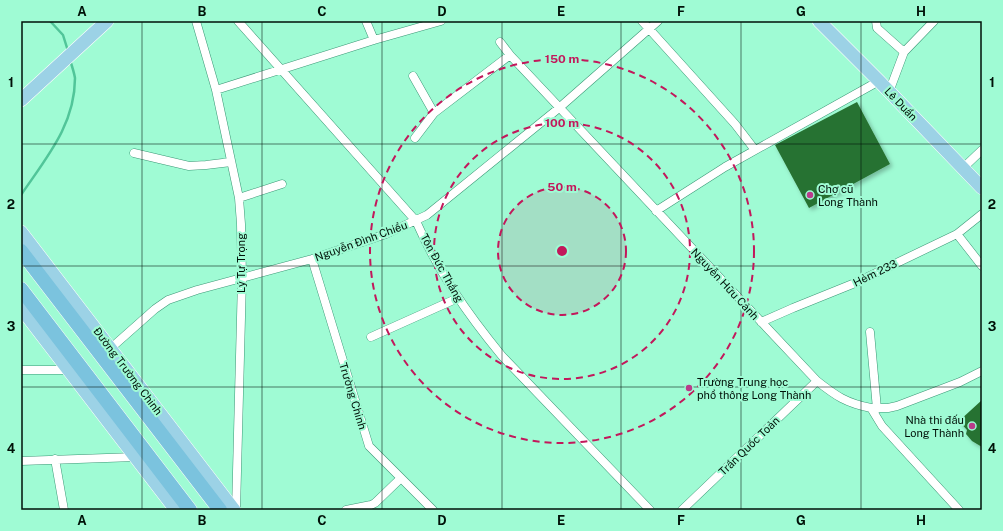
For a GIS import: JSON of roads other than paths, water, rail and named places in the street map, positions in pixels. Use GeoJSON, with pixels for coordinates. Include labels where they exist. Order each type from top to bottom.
{"type":"FeatureCollection","features":[{"type":"Feature","properties":{"kind":"highway","name":"Đường Trường Chinh"},"geometry":{"type":"LineString","coordinates":[[21,251],[106,352],[220,510]]}},
{"type":"Feature","properties":{"kind":"highway"},"geometry":{"type":"LineString","coordinates":[[21,289],[73,366],[190,510]]}},
{"type":"Feature","properties":{"kind":"main road"},"geometry":{"type":"LineString","coordinates":[[22,96],[62,64],[108,21]]}},
{"type":"Feature","properties":{"kind":"main road","name":"Lê Duẩn"},"geometry":{"type":"LineString","coordinates":[[819,21],[982,188]]}},
{"type":"Feature","properties":{"kind":"main road","name":"Đường Trường Chinh"},"geometry":{"type":"LineString","coordinates":[[23,234],[106,352],[235,510]]}},
{"type":"Feature","properties":{"kind":"main road"},"geometry":{"type":"LineString","coordinates":[[21,308],[73,366],[135,457],[176,510]]}},
{"type":"Feature","properties":{"kind":"street","name":"Lý Tự Trọng"},"geometry":{"type":"LineString","coordinates":[[196,21],[216,90],[239,198],[242,278],[235,510]]}},
{"type":"Feature","properties":{"kind":"street","name":"Tôn Đức Thắng"},"geometry":{"type":"LineString","coordinates":[[238,21],[416,220],[429,250],[458,298],[482,332],[502,356],[650,510]]}},
{"type":"Feature","properties":{"kind":"street"},"geometry":{"type":"LineString","coordinates":[[366,21],[374,40]]}},
{"type":"Feature","properties":{"kind":"street"},"geometry":{"type":"LineString","coordinates":[[216,90],[374,40],[441,21]]}},
{"type":"Feature","properties":{"kind":"street"},"geometry":{"type":"LineString","coordinates":[[642,21],[650,28],[735,124],[755,150]]}},
{"type":"Feature","properties":{"kind":"street","name":"Nguyễn Đình Chiểu"},"geometry":{"type":"LineString","coordinates":[[106,352],[155,309],[168,300],[197,290],[312,259],[386,234],[435,210],[559,108],[658,21]]}},
{"type":"Feature","properties":{"kind":"street"},"geometry":{"type":"LineString","coordinates":[[876,21],[877,28],[904,52]]}},
{"type":"Feature","properties":{"kind":"street"},"geometry":{"type":"LineString","coordinates":[[889,92],[904,52],[934,21]]}},
{"type":"Feature","properties":{"kind":"street","name":"Nguyễn Hữu Cảnh"},"geometry":{"type":"LineString","coordinates":[[500,42],[510,55],[559,108],[816,381],[836,396],[853,404],[874,408]]}},
{"type":"Feature","properties":{"kind":"street"},"geometry":{"type":"LineString","coordinates":[[415,138],[434,113],[510,55]]}},
{"type":"Feature","properties":{"kind":"street"},"geometry":{"type":"LineString","coordinates":[[413,76],[434,113]]}},
{"type":"Feature","properties":{"kind":"street"},"geometry":{"type":"LineString","coordinates":[[656,211],[725,166],[879,81]]}},
{"type":"Feature","properties":{"kind":"street"},"geometry":{"type":"LineString","coordinates":[[963,168],[982,150]]}},
{"type":"Feature","properties":{"kind":"street"},"geometry":{"type":"LineString","coordinates":[[134,153],[189,166],[232,162]]}},
{"type":"Feature","properties":{"kind":"street"},"geometry":{"type":"LineString","coordinates":[[239,198],[282,184]]}},
{"type":"Feature","properties":{"kind":"street","name":"Hẻm 233"},"geometry":{"type":"LineString","coordinates":[[761,322],[855,283],[957,234],[982,214]]}},
{"type":"Feature","properties":{"kind":"street"},"geometry":{"type":"LineString","coordinates":[[957,234],[982,266]]}},
{"type":"Feature","properties":{"kind":"street","name":"Trường Chinh"},"geometry":{"type":"LineString","coordinates":[[312,259],[367,442],[369,446],[433,510]]}},
{"type":"Feature","properties":{"kind":"street"},"geometry":{"type":"LineString","coordinates":[[371,336],[458,298]]}},
{"type":"Feature","properties":{"kind":"street"},"geometry":{"type":"LineString","coordinates":[[870,332],[874,408],[882,426],[956,509]]}},
{"type":"Feature","properties":{"kind":"street"},"geometry":{"type":"LineString","coordinates":[[21,370],[73,366]]}},
{"type":"Feature","properties":{"kind":"street"},"geometry":{"type":"LineString","coordinates":[[874,408],[897,406],[960,382],[982,371]]}},
{"type":"Feature","properties":{"kind":"street","name":"Trần Quốc Toản"},"geometry":{"type":"LineString","coordinates":[[682,510],[816,381]]}},
{"type":"Feature","properties":{"kind":"street"},"geometry":{"type":"LineString","coordinates":[[21,461],[135,457]]}},
{"type":"Feature","properties":{"kind":"street"},"geometry":{"type":"LineString","coordinates":[[55,459],[64,510]]}},
{"type":"Feature","properties":{"kind":"street"},"geometry":{"type":"LineString","coordinates":[[346,510],[375,503],[401,478]]}},
{"type":"Feature","properties":{"kind":"waterway"},"geometry":{"type":"LineString","coordinates":[[50,21],[63,35],[68,51]]}},
{"type":"Feature","properties":{"kind":"waterway"},"geometry":{"type":"LineString","coordinates":[[21,195],[49,154],[65,126],[74,95],[75,78],[70,60]]}},
{"type":"Feature","properties":{"kind":"place","name":"Chợ cũ Long Thành"},"geometry":{"type":"Point","coordinates":[810,195]}},
{"type":"Feature","properties":{"kind":"place","name":"Trường Trung học phổ thông Long Thành"},"geometry":{"type":"Point","coordinates":[689,388]}},
{"type":"Feature","properties":{"kind":"place","name":"Nhà thi đấu Long Thành"},"geometry":{"type":"Point","coordinates":[972,426]}}]}
